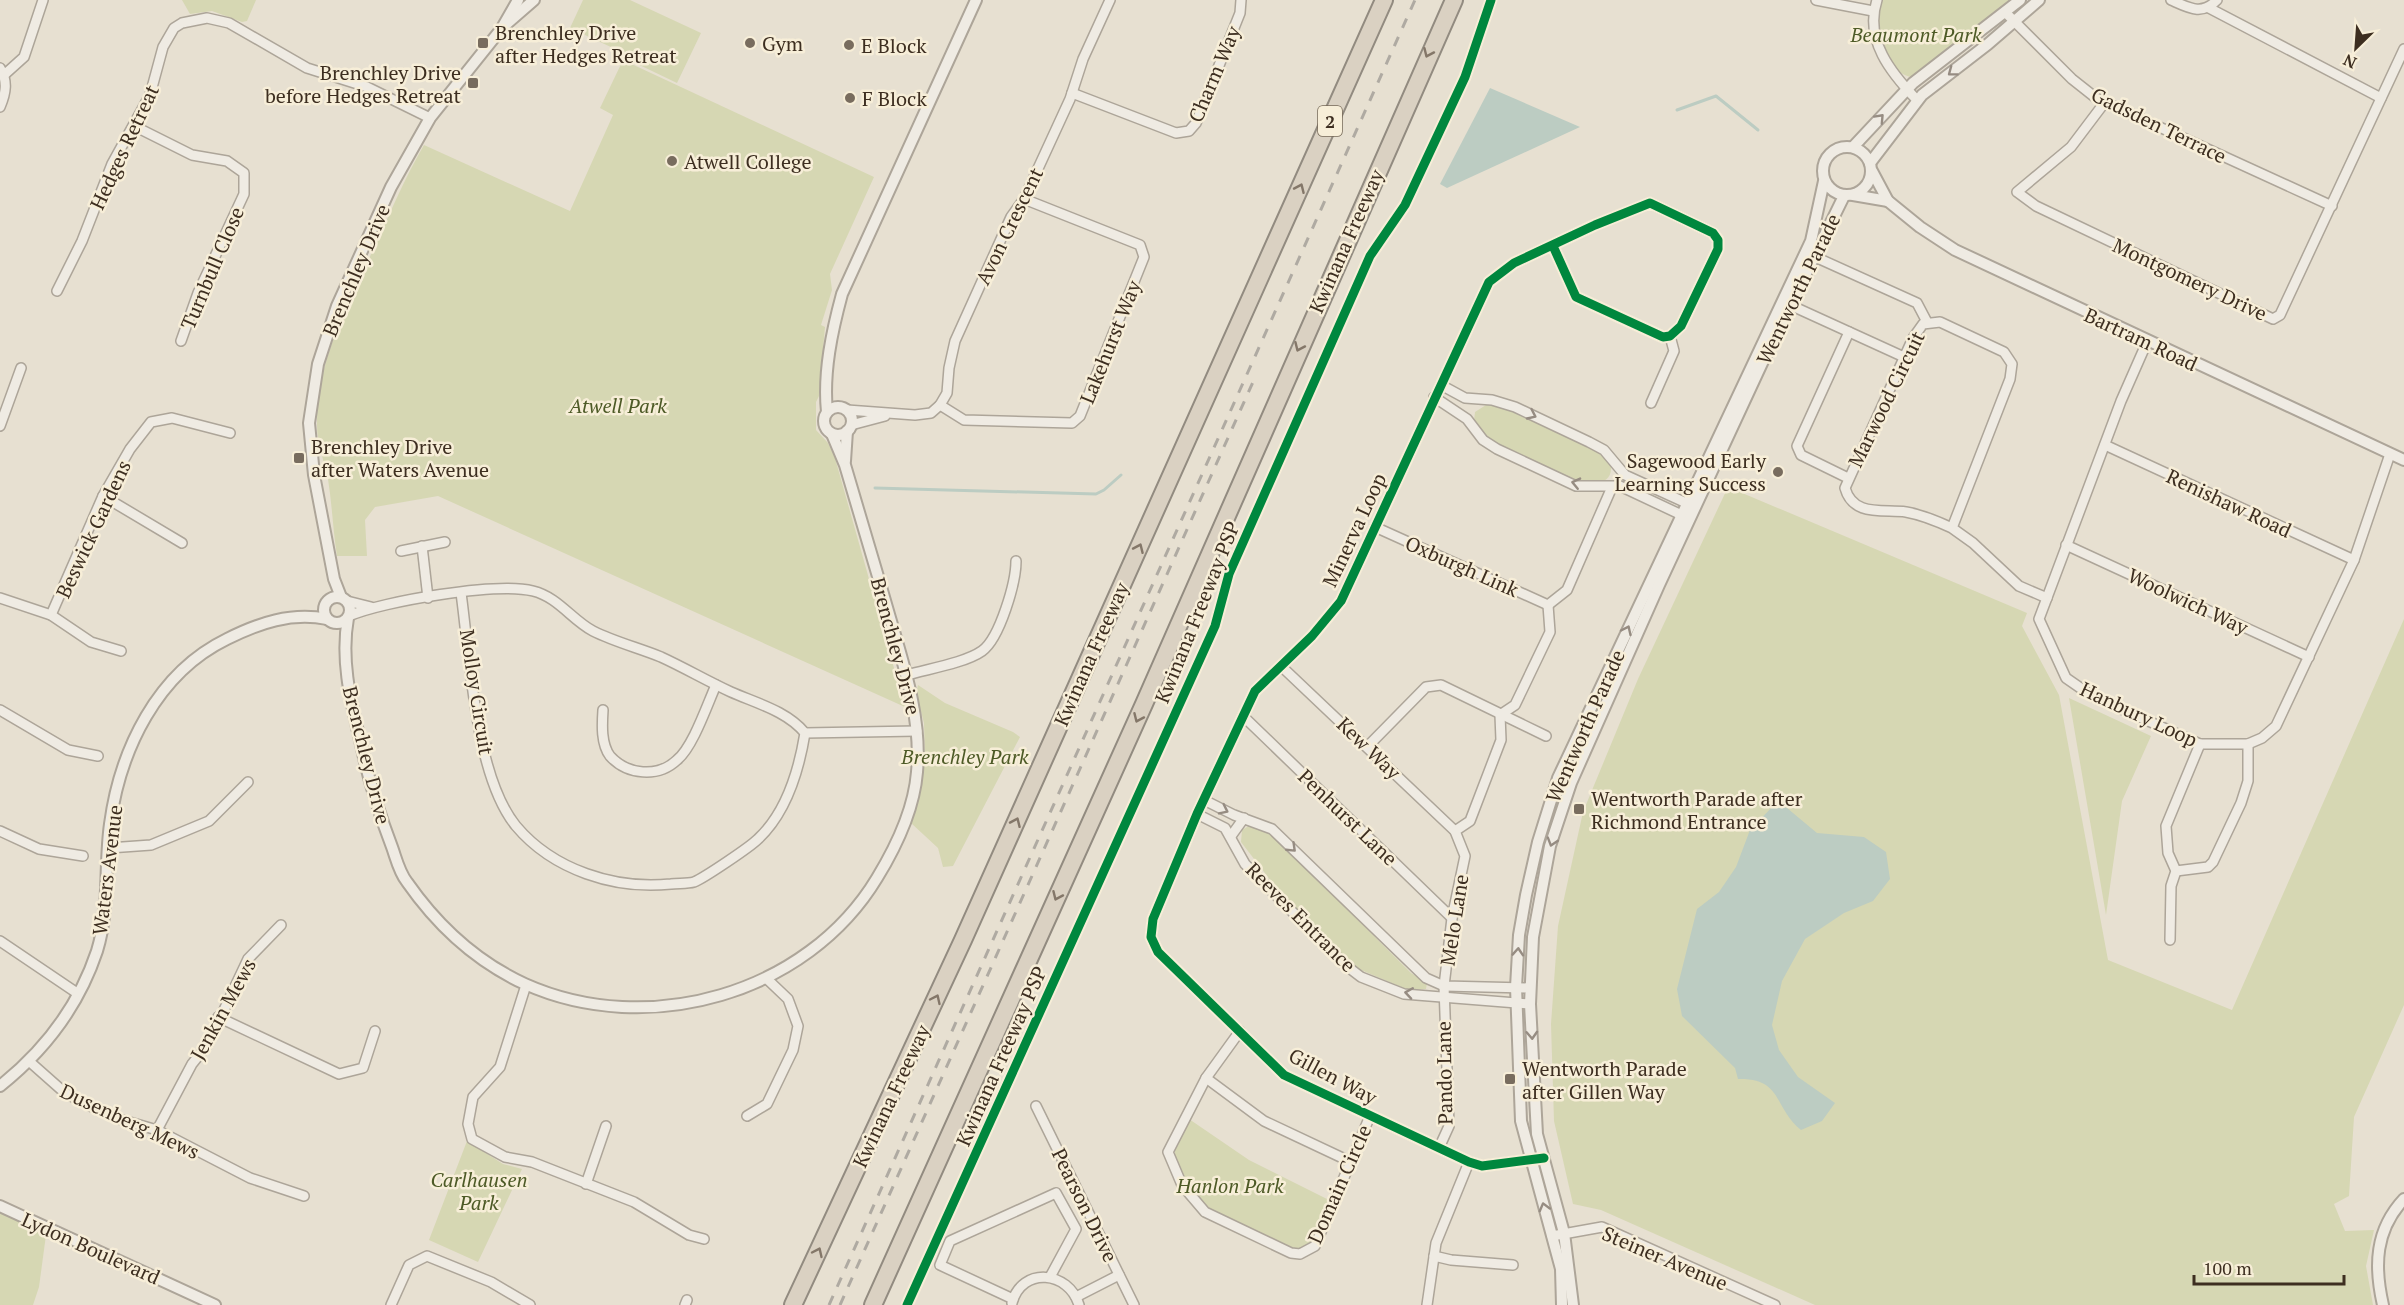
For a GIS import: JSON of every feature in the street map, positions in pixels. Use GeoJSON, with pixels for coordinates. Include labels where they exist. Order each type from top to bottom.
{"type":"FeatureCollection","features":[{"type":"Feature","properties":{"kind":"highway","name":"Kwinana Freeway"},"geometry":{"type":"LineString","coordinates":[[793,1305],[968,929],[1384,0]]}},
{"type":"Feature","properties":{"kind":"highway","name":"Kwinana Freeway"},"geometry":{"type":"LineString","coordinates":[[873,1305],[1144,704],[1454,0]]}},
{"type":"Feature","properties":{"kind":"street"},"geometry":{"type":"LineString","coordinates":[[0,106],[6,93],[2,72],[24,57],[43,0]]}},
{"type":"Feature","properties":{"kind":"street","name":"Brenchley Drive"},"geometry":{"type":"LineString","coordinates":[[344,599],[334,579],[314,475],[309,423],[318,364],[337,306],[391,187],[430,118],[502,28],[518,0]]}},
{"type":"Feature","properties":{"kind":"street","name":"Brenchley Drive"},"geometry":{"type":"LineString","coordinates":[[502,28],[533,0]]}},
{"type":"Feature","properties":{"kind":"street"},"geometry":{"type":"LineString","coordinates":[[890,415],[849,428],[840,435],[832,434],[824,424],[827,412],[832,333],[843,294],[976,0]]}},
{"type":"Feature","properties":{"kind":"street","name":"Avon Crescent"},"geometry":{"type":"LineString","coordinates":[[940,405],[947,393],[949,368],[955,341],[1011,217],[1024,199],[1072,93],[1083,59],[1110,0]]}},
{"type":"Feature","properties":{"kind":"street","name":"Charm Way"},"geometry":{"type":"LineString","coordinates":[[1072,93],[1176,133],[1189,131],[1196,123],[1240,13],[1241,0]]}},
{"type":"Feature","properties":{"kind":"street"},"geometry":{"type":"LineString","coordinates":[[1816,0],[1873,11]]}},
{"type":"Feature","properties":{"kind":"street"},"geometry":{"type":"LineString","coordinates":[[1877,0],[1873,11],[1879,50],[1907,90],[1917,100]]}},
{"type":"Feature","properties":{"kind":"street","name":"Wentworth Parade"},"geometry":{"type":"LineString","coordinates":[[1573,1305],[1564,1233],[1537,1134],[1530,1004],[1533,937],[1540,896],[1550,846],[1571,783],[1691,505],[1811,241],[1824,181],[1822,169],[1830,153],[1841,147],[1853,147],[1907,90],[2020,0]]}},
{"type":"Feature","properties":{"kind":"street","name":"Wentworth Parade"},"geometry":{"type":"LineString","coordinates":[[1691,505],[1813,256],[1848,195],[1866,186],[1871,167],[1917,100],[2015,22],[2039,0]]}},
{"type":"Feature","properties":{"kind":"street"},"geometry":{"type":"LineString","coordinates":[[2171,0],[2195,10],[2209,9],[2381,98]]}},
{"type":"Feature","properties":{"kind":"street"},"geometry":{"type":"LineString","coordinates":[[2209,9],[2217,0]]}},
{"type":"Feature","properties":{"kind":"street","name":"Gadsden Terrace"},"geometry":{"type":"LineString","coordinates":[[2006,13],[2073,79],[2105,102],[2332,206]]}},
{"type":"Feature","properties":{"kind":"street","name":"Hedges Retreat"},"geometry":{"type":"LineString","coordinates":[[57,291],[82,241],[112,164],[150,95],[168,37],[182,23],[199,18],[229,23],[308,68],[367,87],[430,118]]}},
{"type":"Feature","properties":{"kind":"street","name":"Montgomery Drive"},"geometry":{"type":"LineString","coordinates":[[2105,102],[2071,147],[2017,192],[2036,206],[2273,319],[2280,315],[2404,49]]}},
{"type":"Feature","properties":{"kind":"street","name":"Turnbull Close"},"geometry":{"type":"LineString","coordinates":[[134,126],[192,155],[227,161],[244,173],[244,194],[198,292],[181,341]]}},
{"type":"Feature","properties":{"kind":"street"},"geometry":{"type":"LineString","coordinates":[[1853,147],[1866,156],[1871,167]]}},
{"type":"Feature","properties":{"kind":"street","name":"Bartram Road"},"geometry":{"type":"LineString","coordinates":[[1871,167],[1888,201],[1955,250],[2147,342],[2404,460]]}},
{"type":"Feature","properties":{"kind":"street","name":"Wentworth Parade"},"geometry":{"type":"LineString","coordinates":[[1824,181],[1829,188],[1848,195]]}},
{"type":"Feature","properties":{"kind":"street","name":"Bartram Road"},"geometry":{"type":"LineString","coordinates":[[1848,195],[1888,201]]}},
{"type":"Feature","properties":{"kind":"street","name":"Lakehurst Way"},"geometry":{"type":"LineString","coordinates":[[940,405],[964,420],[1072,423],[1080,416],[1144,257],[1143,250],[1140,245],[1024,199]]}},
{"type":"Feature","properties":{"kind":"street","name":"Minerva Loop"},"geometry":{"type":"LineString","coordinates":[[1151,937],[1153,919],[1197,814],[1255,691],[1312,636],[1341,601],[1489,282],[1514,263],[1594,225],[1650,203],[1713,233],[1718,240],[1718,249],[1681,326],[1670,336]]}},
{"type":"Feature","properties":{"kind":"street"},"geometry":{"type":"LineString","coordinates":[[1553,246],[1576,297],[1656,335],[1670,336],[1674,351],[1651,403]]}},
{"type":"Feature","properties":{"kind":"street"},"geometry":{"type":"LineString","coordinates":[[1813,256],[1917,303],[1927,322]]}},
{"type":"Feature","properties":{"kind":"street"},"geometry":{"type":"LineString","coordinates":[[1790,305],[1904,357]]}},
{"type":"Feature","properties":{"kind":"street","name":"Marwood Circuit"},"geometry":{"type":"LineString","coordinates":[[1952,528],[2010,379],[2012,364],[2004,352],[1994,346],[1940,322],[1927,322],[1919,328],[1904,357],[1848,478],[1847,494],[1856,506],[1863,509],[1922,516],[1952,528],[1973,543],[2019,586],[2047,598]]}},
{"type":"Feature","properties":{"kind":"street"},"geometry":{"type":"LineString","coordinates":[[1848,478],[1801,455],[1797,446],[1849,332]]}},
{"type":"Feature","properties":{"kind":"street","name":"Hanbury Loop"},"geometry":{"type":"LineString","coordinates":[[2147,342],[2121,401],[2039,619],[2066,678],[2092,696],[2200,744],[2248,744]]}},
{"type":"Feature","properties":{"kind":"street"},"geometry":{"type":"LineString","coordinates":[[0,426],[21,368]]}},
{"type":"Feature","properties":{"kind":"street"},"geometry":{"type":"LineString","coordinates":[[828,376],[843,409],[851,417],[849,428]]}},
{"type":"Feature","properties":{"kind":"street"},"geometry":{"type":"LineString","coordinates":[[1441,385],[1465,398],[1492,400],[1515,407],[1589,442],[1604,450],[1625,475],[1691,505]]}},
{"type":"Feature","properties":{"kind":"street"},"geometry":{"type":"LineString","coordinates":[[1434,397],[1467,418],[1483,440],[1497,449],[1576,486],[1620,486],[1686,517]]}},
{"type":"Feature","properties":{"kind":"street"},"geometry":{"type":"LineString","coordinates":[[1467,418],[1476,399]]}},
{"type":"Feature","properties":{"kind":"street"},"geometry":{"type":"LineString","coordinates":[[827,412],[843,409],[890,415],[923,415],[931,413],[940,405]]}},
{"type":"Feature","properties":{"kind":"street","name":"Beswick Gardens"},"geometry":{"type":"LineString","coordinates":[[51,615],[103,496],[130,449],[151,422],[172,418],[230,434]]}},
{"type":"Feature","properties":{"kind":"street","name":"Brenchley Drive"},"geometry":{"type":"LineString","coordinates":[[845,465],[849,428]]}},
{"type":"Feature","properties":{"kind":"street","name":"Brenchley Drive"},"geometry":{"type":"LineString","coordinates":[[349,617],[344,641],[348,685],[374,798],[404,879],[444,928],[469,949],[526,985],[602,1006],[643,1008],[700,1002],[754,985],[808,953],[841,925],[867,896],[881,872],[910,807],[917,777],[917,731],[906,675],[845,465],[832,434]]}},
{"type":"Feature","properties":{"kind":"street","name":"Renishaw Road"},"geometry":{"type":"LineString","coordinates":[[2105,445],[2354,560]]}},
{"type":"Feature","properties":{"kind":"street"},"geometry":{"type":"LineString","coordinates":[[2176,871],[2208,867],[2213,862],[2241,802],[2248,781],[2248,744],[2262,738],[2276,726],[2354,560],[2391,454]]}},
{"type":"Feature","properties":{"kind":"street"},"geometry":{"type":"LineString","coordinates":[[1500,715],[1515,705],[1550,632],[1548,605],[1567,590],[1612,487]]}},
{"type":"Feature","properties":{"kind":"street"},"geometry":{"type":"LineString","coordinates":[[103,496],[182,543]]}},
{"type":"Feature","properties":{"kind":"street","name":"Wentworth Parade"},"geometry":{"type":"LineString","coordinates":[[1562,1305],[1561,1269],[1521,1121],[1516,1003],[1519,935],[1538,842],[1558,778],[1686,517]]}},
{"type":"Feature","properties":{"kind":"street","name":"Oxburgh Link"},"geometry":{"type":"LineString","coordinates":[[1375,527],[1548,605]]}},
{"type":"Feature","properties":{"kind":"street"},"geometry":{"type":"LineString","coordinates":[[401,551],[445,542]]}},
{"type":"Feature","properties":{"kind":"street","name":"Woolwich Way"},"geometry":{"type":"LineString","coordinates":[[2066,545],[2310,657]]}},
{"type":"Feature","properties":{"kind":"street"},"geometry":{"type":"LineString","coordinates":[[422,546],[428,598]]}},
{"type":"Feature","properties":{"kind":"street"},"geometry":{"type":"LineString","coordinates":[[906,675],[972,656],[985,649],[1016,578],[1016,561]]}},
{"type":"Feature","properties":{"kind":"street","name":"Brenchley Drive"},"geometry":{"type":"LineString","coordinates":[[327,602],[334,579]]}},
{"type":"Feature","properties":{"kind":"street"},"geometry":{"type":"LineString","coordinates":[[371,607],[344,599],[327,602],[324,612],[331,621],[349,617],[371,607],[461,593],[500,589],[534,591],[563,606],[592,630],[660,657],[716,685],[794,719],[805,733],[917,731]]}},
{"type":"Feature","properties":{"kind":"street","name":"Molloy Circuit"},"geometry":{"type":"LineString","coordinates":[[461,593],[483,746],[499,797],[516,825],[547,856],[601,879],[643,887],[694,882],[758,839],[782,805],[799,770],[805,733]]}},
{"type":"Feature","properties":{"kind":"street"},"geometry":{"type":"LineString","coordinates":[[0,598],[51,615],[91,642],[121,651]]}},
{"type":"Feature","properties":{"kind":"street"},"geometry":{"type":"LineString","coordinates":[[344,599],[351,608],[349,617]]}},
{"type":"Feature","properties":{"kind":"street","name":"Waters Avenue"},"geometry":{"type":"LineString","coordinates":[[0,1086],[30,1062],[58,1028],[96,952],[106,914],[110,825],[122,769],[143,718],[177,674],[215,645],[257,624],[307,615],[327,602]]}},
{"type":"Feature","properties":{"kind":"street","name":"Waters Avenue"},"geometry":{"type":"LineString","coordinates":[[307,615],[331,621]]}},
{"type":"Feature","properties":{"kind":"street","name":"Brenchley Drive"},"geometry":{"type":"LineString","coordinates":[[331,621],[344,641]]}},
{"type":"Feature","properties":{"kind":"street","name":"Kew Way"},"geometry":{"type":"LineString","coordinates":[[1281,666],[1368,746],[1455,831]]}},
{"type":"Feature","properties":{"kind":"street"},"geometry":{"type":"LineString","coordinates":[[603,710],[602,733],[609,755],[626,768],[642,774],[663,768],[678,760],[716,685]]}},
{"type":"Feature","properties":{"kind":"street"},"geometry":{"type":"LineString","coordinates":[[1368,746],[1426,687],[1441,685],[1546,736]]}},
{"type":"Feature","properties":{"kind":"street"},"geometry":{"type":"LineString","coordinates":[[0,710],[68,750],[98,756]]}},
{"type":"Feature","properties":{"kind":"street"},"geometry":{"type":"LineString","coordinates":[[1455,831],[1470,821],[1501,740],[1500,715]]}},
{"type":"Feature","properties":{"kind":"street","name":"Penhurst Lane"},"geometry":{"type":"LineString","coordinates":[[1243,716],[1452,918]]}},
{"type":"Feature","properties":{"kind":"street"},"geometry":{"type":"LineString","coordinates":[[2170,940],[2171,886],[2176,871],[2168,853],[2166,826],[2200,744]]}},
{"type":"Feature","properties":{"kind":"street"},"geometry":{"type":"LineString","coordinates":[[109,848],[151,845],[209,822],[248,782]]}},
{"type":"Feature","properties":{"kind":"street"},"geometry":{"type":"LineString","coordinates":[[1204,800],[1272,829],[1426,978],[1444,986],[1530,988]]}},
{"type":"Feature","properties":{"kind":"street","name":"Reeves Entrance"},"geometry":{"type":"LineString","coordinates":[[1197,814],[1225,828],[1245,864],[1344,964],[1361,977],[1404,994],[1530,1004]]}},
{"type":"Feature","properties":{"kind":"street"},"geometry":{"type":"LineString","coordinates":[[1231,836],[1244,818]]}},
{"type":"Feature","properties":{"kind":"street"},"geometry":{"type":"LineString","coordinates":[[0,831],[39,849],[83,856]]}},
{"type":"Feature","properties":{"kind":"street","name":"Melo Lane"},"geometry":{"type":"LineString","coordinates":[[1443,997],[1452,918],[1465,856],[1455,831]]}},
{"type":"Feature","properties":{"kind":"street","name":"Jenkin Mews"},"geometry":{"type":"LineString","coordinates":[[157,1130],[192,1064],[208,1044],[218,1017],[248,959],[280,925]]}},
{"type":"Feature","properties":{"kind":"street","name":"Gillen Way"},"geometry":{"type":"LineString","coordinates":[[1151,937],[1158,952],[1284,1075],[1469,1162],[1482,1166],[1544,1158]]}},
{"type":"Feature","properties":{"kind":"street"},"geometry":{"type":"LineString","coordinates":[[0,941],[77,993]]}},
{"type":"Feature","properties":{"kind":"street"},"geometry":{"type":"LineString","coordinates":[[747,1116],[767,1104],[793,1050],[798,1026],[788,999],[766,978]]}},
{"type":"Feature","properties":{"kind":"street"},"geometry":{"type":"LineString","coordinates":[[526,985],[500,1067],[473,1097],[468,1124],[469,1135],[483,1147],[505,1157],[532,1162],[634,1202],[689,1235],[704,1239]]}},
{"type":"Feature","properties":{"kind":"street","name":"Pando Lane"},"geometry":{"type":"LineString","coordinates":[[1439,1148],[1449,1126],[1443,997]]}},
{"type":"Feature","properties":{"kind":"street"},"geometry":{"type":"LineString","coordinates":[[218,1017],[339,1074],[363,1068],[375,1031]]}},
{"type":"Feature","properties":{"kind":"street","name":"Domain Circle"},"geometry":{"type":"LineString","coordinates":[[1240,1031],[1206,1078],[1168,1152],[1182,1185],[1205,1212],[1291,1253],[1308,1251],[1315,1246],[1326,1224],[1349,1161],[1370,1116]]}},
{"type":"Feature","properties":{"kind":"street","name":"Dusenberg Mews"},"geometry":{"type":"LineString","coordinates":[[30,1062],[65,1093],[119,1119],[157,1130],[250,1178],[304,1196]]}},
{"type":"Feature","properties":{"kind":"street"},"geometry":{"type":"LineString","coordinates":[[1206,1078],[1264,1121],[1349,1161]]}},
{"type":"Feature","properties":{"kind":"street","name":"Pearson Drive"},"geometry":{"type":"LineString","coordinates":[[1035,1106],[1134,1305]]}},
{"type":"Feature","properties":{"kind":"street"},"geometry":{"type":"LineString","coordinates":[[586,1184],[606,1126]]}},
{"type":"Feature","properties":{"kind":"street"},"geometry":{"type":"LineString","coordinates":[[1427,1305],[1434,1256],[1469,1162]]}},
{"type":"Feature","properties":{"kind":"street"},"geometry":{"type":"LineString","coordinates":[[1050,1277],[1059,1256],[1073,1238],[1076,1229],[1056,1193],[950,1241],[940,1264],[1012,1302],[1028,1281],[1050,1277],[1070,1287],[1078,1301],[1119,1275]]}},
{"type":"Feature","properties":{"kind":"street"},"geometry":{"type":"LineString","coordinates":[[2383,1305],[2376,1261],[2386,1222],[2404,1199]]}},
{"type":"Feature","properties":{"kind":"street","name":"Lydon Boulevard"},"geometry":{"type":"LineString","coordinates":[[0,1206],[215,1305]]}},
{"type":"Feature","properties":{"kind":"street","name":"Steiner Avenue"},"geometry":{"type":"LineString","coordinates":[[1552,1236],[1602,1227],[1775,1305]]}},
{"type":"Feature","properties":{"kind":"street"},"geometry":{"type":"LineString","coordinates":[[391,1305],[409,1265],[427,1256],[491,1282],[530,1305]]}},
{"type":"Feature","properties":{"kind":"street"},"geometry":{"type":"LineString","coordinates":[[1434,1256],[1451,1260],[1513,1265]]}},
{"type":"Feature","properties":{"kind":"green space"},"geometry":{"type":"Polygon","coordinates":[[[182,0],[256,0],[247,21],[242,22],[212,11],[190,14],[182,0]]]}},
{"type":"Feature","properties":{"kind":"green space"},"geometry":{"type":"Polygon","coordinates":[[[583,0],[630,0],[701,33],[677,83],[627,59],[628,55],[570,28],[583,0]]]}},
{"type":"Feature","properties":{"kind":"green space","name":"Beaumont Park"},"geometry":{"type":"Polygon","coordinates":[[[1882,0],[2013,0],[1918,75],[1910,77],[1892,65],[1882,44],[1879,33],[1879,10],[1882,0]]]}},
{"type":"Feature","properties":{"kind":"green space","name":"Atwell Park"},"geometry":{"type":"Polygon","coordinates":[[[623,60],[874,177],[830,274],[832,290],[821,325],[825,327],[819,396],[816,402],[816,430],[828,443],[835,458],[905,707],[438,496],[375,507],[365,520],[367,556],[337,556],[328,479],[317,432],[318,402],[322,380],[327,358],[343,315],[403,184],[424,145],[570,211],[613,115],[600,108],[623,60]]]}},
{"type":"Feature","properties":{"kind":"green space"},"geometry":{"type":"Polygon","coordinates":[[[1486,405],[1525,415],[1586,444],[1600,454],[1611,467],[1607,479],[1595,483],[1556,474],[1497,446],[1486,437],[1474,421],[1475,412],[1486,405]]]}},
{"type":"Feature","properties":{"kind":"green space"},"geometry":{"type":"Polygon","coordinates":[[[1728,487],[2027,613],[2022,626],[2059,695],[2108,960],[2232,1010],[2404,619],[2404,1005],[2354,1117],[2349,1196],[2334,1204],[2345,1231],[2374,1230],[2366,1266],[2373,1305],[1815,1305],[1601,1210],[1573,1204],[1554,1121],[1551,1024],[1558,926],[1583,812],[1638,679],[1728,487]]]}},
{"type":"Feature","properties":{"kind":"green space","name":"Brenchley Park"},"geometry":{"type":"Polygon","coordinates":[[[918,685],[945,703],[1020,737],[953,866],[943,867],[938,848],[911,823],[925,761],[924,723],[916,693],[918,685]]]}},
{"type":"Feature","properties":{"kind":"green space"},"geometry":{"type":"Polygon","coordinates":[[[2069,698],[2151,736],[2122,801],[2106,915],[2069,698]]]}},
{"type":"Feature","properties":{"kind":"green space"},"geometry":{"type":"Polygon","coordinates":[[[1252,824],[1273,835],[1411,973],[1427,983],[1426,989],[1408,990],[1354,967],[1278,890],[1241,842],[1242,830],[1252,824]]]}},
{"type":"Feature","properties":{"kind":"green space","name":"Hanlon Park"},"geometry":{"type":"Polygon","coordinates":[[[1189,1119],[1249,1160],[1331,1201],[1310,1244],[1304,1248],[1293,1249],[1238,1225],[1221,1216],[1192,1191],[1181,1175],[1175,1155],[1175,1148],[1189,1119]]]}},
{"type":"Feature","properties":{"kind":"green space","name":"Carlhausen Park"},"geometry":{"type":"Polygon","coordinates":[[[467,1141],[503,1164],[522,1169],[478,1262],[429,1240],[467,1141]]]}},
{"type":"Feature","properties":{"kind":"green space"},"geometry":{"type":"Polygon","coordinates":[[[0,1210],[46,1235],[39,1287],[33,1305],[0,1305],[0,1210]]]}},
{"type":"Feature","properties":{"kind":"shaded area"},"geometry":{"type":"Polygon","coordinates":[[[1490,88],[1580,127],[1447,188],[1440,184],[1490,88]]]}},
{"type":"Feature","properties":{"kind":"shaded area"},"geometry":{"type":"Polygon","coordinates":[[[1775,804],[1787,808],[1817,833],[1864,837],[1886,852],[1890,879],[1873,901],[1844,913],[1805,939],[1782,981],[1772,1025],[1779,1050],[1798,1077],[1835,1103],[1822,1121],[1801,1130],[1770,1089],[1763,1083],[1738,1079],[1735,1068],[1682,1016],[1677,989],[1697,909],[1719,892],[1736,867],[1750,830],[1775,804]]]}},
{"type":"Feature","properties":{"kind":"waterway"},"geometry":{"type":"LineString","coordinates":[[1677,110],[1716,96],[1758,130]]}},
{"type":"Feature","properties":{"kind":"waterway"},"geometry":{"type":"LineString","coordinates":[[875,488],[1096,494],[1121,475]]}},
{"type":"Feature","properties":{"kind":"railway"},"geometry":{"type":"LineString","coordinates":[[829,1305],[1415,0]]}},
{"type":"Feature","properties":{"kind":"railway"},"geometry":{"type":"LineString","coordinates":[[840,1305],[1253,382]]}},
{"type":"Feature","properties":{"kind":"cycle path","name":"Kwinana Freeway PSP"},"geometry":{"type":"LineString","coordinates":[[907,1305],[1215,626],[1229,574],[1370,256],[1405,205],[1465,77],[1491,0]]}},
{"type":"Feature","properties":{"kind":"cycle path"},"geometry":{"type":"LineString","coordinates":[[1544,1158],[1482,1166],[1469,1162],[1284,1075],[1158,952],[1151,937],[1153,919],[1197,814],[1255,691],[1312,636],[1341,601],[1489,282],[1514,263],[1595,225],[1650,203],[1713,233],[1718,240],[1718,249],[1681,326],[1670,336],[1663,337],[1576,297],[1553,246]]}},
{"type":"Feature","properties":{"kind":"place","name":"Brenchley Drive after Hedges Retreat"},"geometry":{"type":"Point","coordinates":[483,43]}},
{"type":"Feature","properties":{"kind":"place","name":"Gym"},"geometry":{"type":"Point","coordinates":[750,43]}},
{"type":"Feature","properties":{"kind":"place","name":"E Block"},"geometry":{"type":"Point","coordinates":[849,45]}},
{"type":"Feature","properties":{"kind":"place","name":"Brenchley Drive before Hedges Retreat"},"geometry":{"type":"Point","coordinates":[473,83]}},
{"type":"Feature","properties":{"kind":"place","name":"F Block"},"geometry":{"type":"Point","coordinates":[850,98]}},
{"type":"Feature","properties":{"kind":"place","name":"Atwell College"},"geometry":{"type":"Point","coordinates":[672,161]}},
{"type":"Feature","properties":{"kind":"place","name":"Brenchley Drive after Waters Avenue"},"geometry":{"type":"Point","coordinates":[299,458]}},
{"type":"Feature","properties":{"kind":"place","name":"Sagewood Early Learning Success"},"geometry":{"type":"Point","coordinates":[1778,472]}},
{"type":"Feature","properties":{"kind":"place","name":"Wentworth Parade after Richmond Entrance"},"geometry":{"type":"Point","coordinates":[1579,809]}},
{"type":"Feature","properties":{"kind":"place","name":"Wentworth Parade after Gillen Way"},"geometry":{"type":"Point","coordinates":[1510,1079]}}]}
